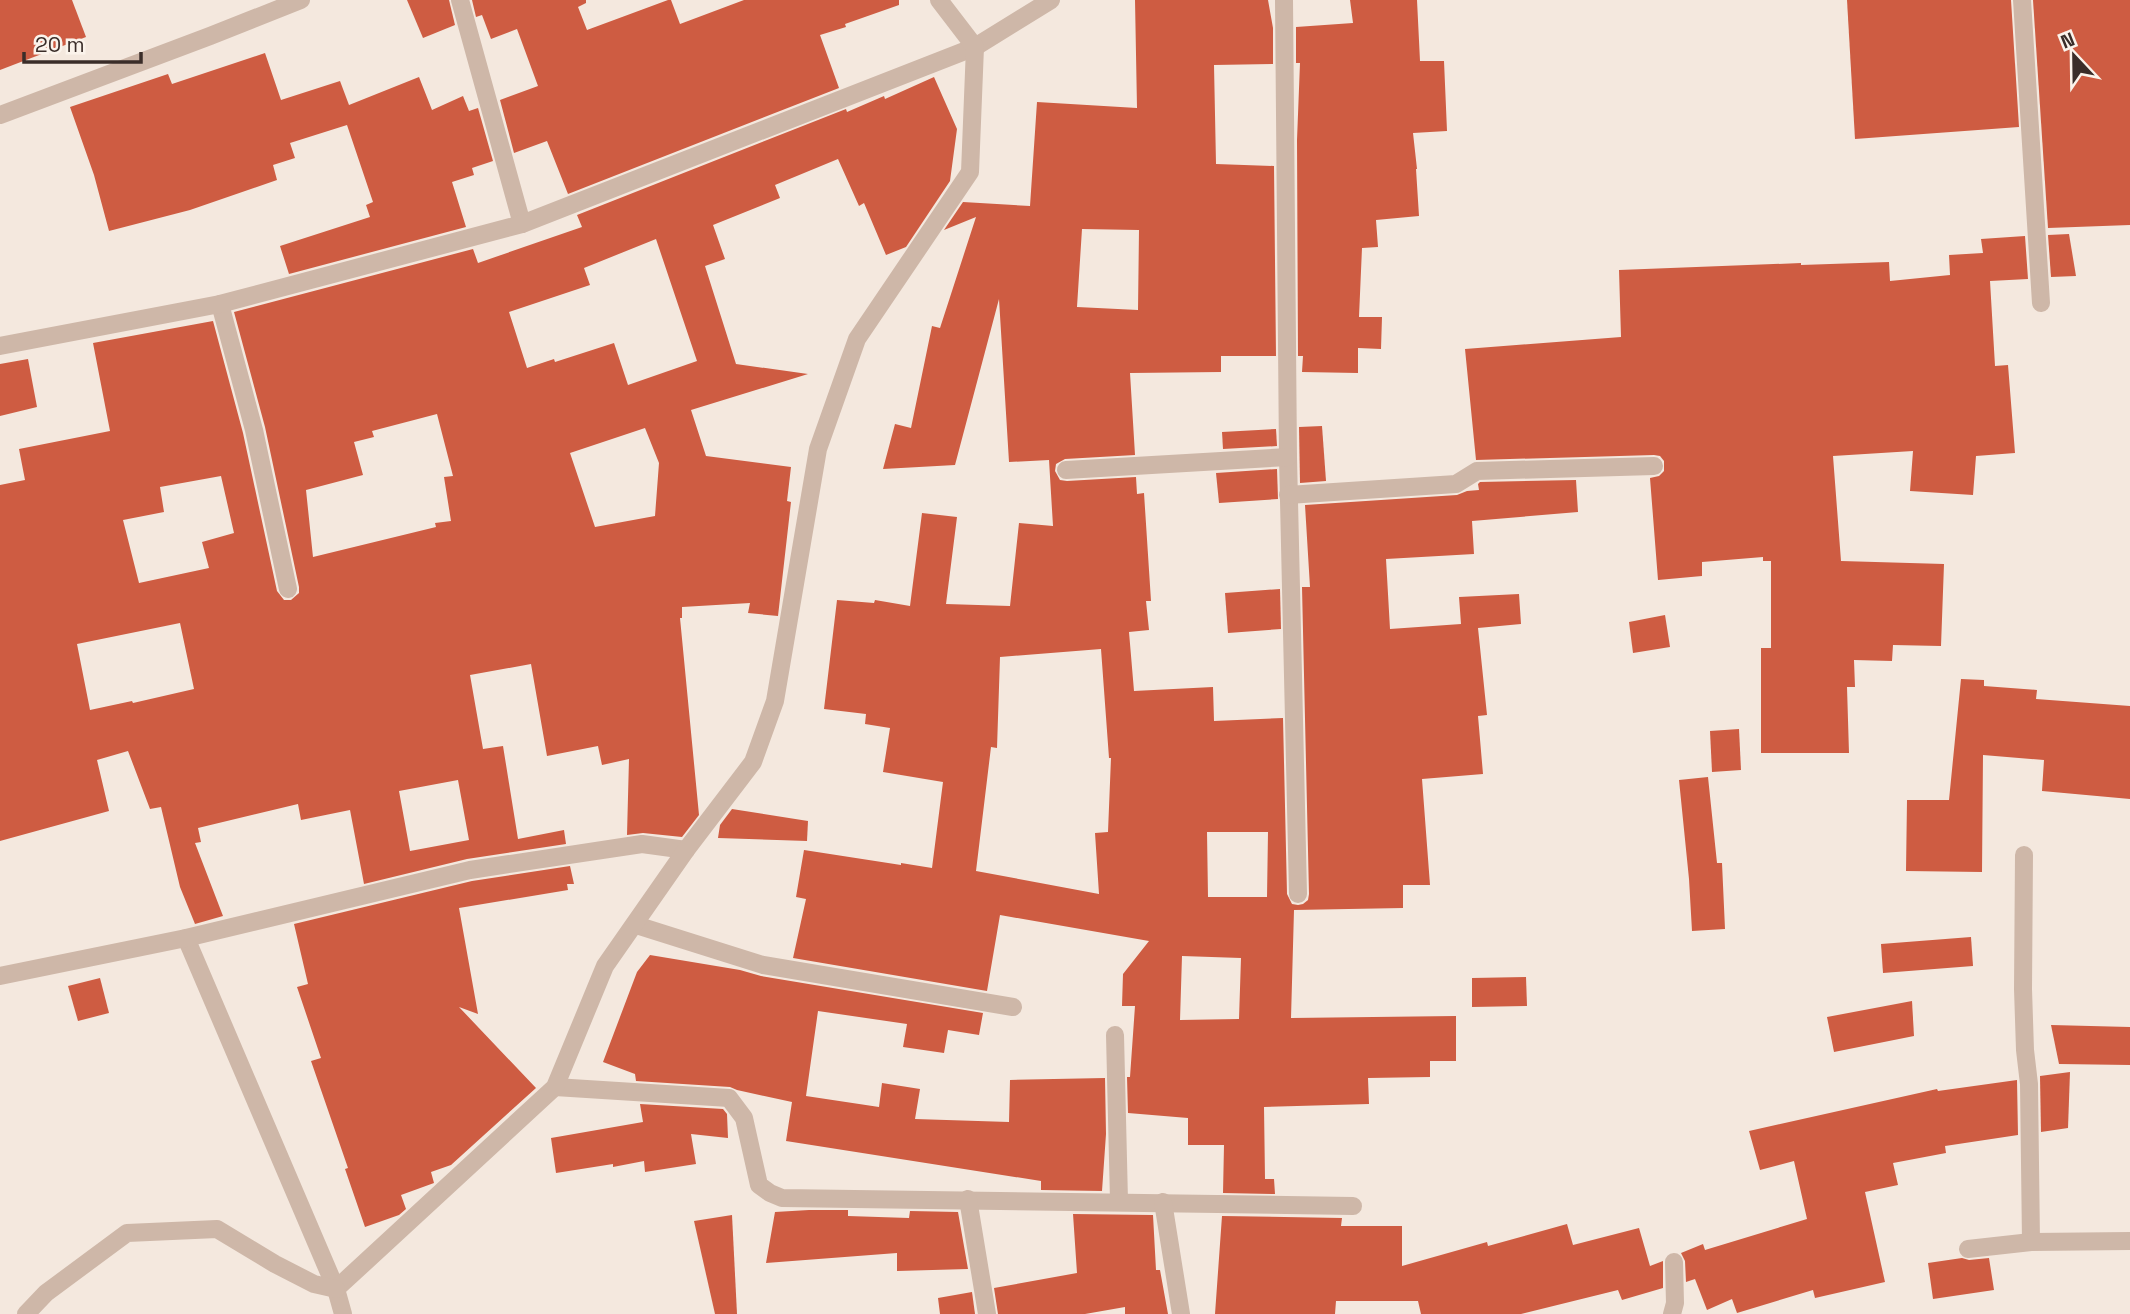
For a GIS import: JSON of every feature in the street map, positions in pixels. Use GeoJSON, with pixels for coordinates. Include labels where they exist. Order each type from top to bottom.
{"type":"FeatureCollection","features":[{"type":"Feature","properties":{"kind":"street"},"geometry":{"type":"LineString","coordinates":[[0,114],[301,0]]}},
{"type":"Feature","properties":{"kind":"street"},"geometry":{"type":"LineString","coordinates":[[460,0],[522,224]]}},
{"type":"Feature","properties":{"kind":"street"},"geometry":{"type":"LineString","coordinates":[[336,1289],[555,1087],[605,966],[686,850],[753,762],[775,701],[818,449],[858,339],[970,172],[975,47],[939,0]]}},
{"type":"Feature","properties":{"kind":"street"},"geometry":{"type":"LineString","coordinates":[[0,346],[220,304],[522,224],[975,47],[1051,0]]}},
{"type":"Feature","properties":{"kind":"street"},"geometry":{"type":"LineString","coordinates":[[1284,0],[1287,457],[1298,894]]}},
{"type":"Feature","properties":{"kind":"street"},"geometry":{"type":"LineString","coordinates":[[2022,0],[2041,303]]}},
{"type":"Feature","properties":{"kind":"street"},"geometry":{"type":"LineString","coordinates":[[220,304],[254,430],[288,589]]}},
{"type":"Feature","properties":{"kind":"street"},"geometry":{"type":"LineString","coordinates":[[1066,470],[1287,457]]}},
{"type":"Feature","properties":{"kind":"street"},"geometry":{"type":"LineString","coordinates":[[1288,495],[1456,484],[1477,471],[1654,466]]}},
{"type":"Feature","properties":{"kind":"street"},"geometry":{"type":"LineString","coordinates":[[0,976],[186,938],[470,870],[642,844],[686,850]]}},
{"type":"Feature","properties":{"kind":"street"},"geometry":{"type":"LineString","coordinates":[[2024,855],[2023,989],[2029,1084],[2031,1242]]}},
{"type":"Feature","properties":{"kind":"street"},"geometry":{"type":"LineString","coordinates":[[636,925],[763,965],[1013,1007]]}},
{"type":"Feature","properties":{"kind":"street"},"geometry":{"type":"LineString","coordinates":[[186,938],[336,1289],[343,1314]]}},
{"type":"Feature","properties":{"kind":"street"},"geometry":{"type":"LineString","coordinates":[[1115,1035],[1119,1201]]}},
{"type":"Feature","properties":{"kind":"street"},"geometry":{"type":"LineString","coordinates":[[555,1087],[729,1098],[744,1118],[759,1185],[782,1198],[1353,1206]]}},
{"type":"Feature","properties":{"kind":"street"},"geometry":{"type":"LineString","coordinates":[[968,1199],[987,1314]]}},
{"type":"Feature","properties":{"kind":"street"},"geometry":{"type":"LineString","coordinates":[[1163,1202],[1181,1314]]}},
{"type":"Feature","properties":{"kind":"street"},"geometry":{"type":"LineString","coordinates":[[26,1314],[46,1293],[127,1233],[217,1229],[314,1284],[336,1289]]}},
{"type":"Feature","properties":{"kind":"street"},"geometry":{"type":"LineString","coordinates":[[1968,1249],[2031,1242],[2130,1241]]}},
{"type":"Feature","properties":{"kind":"street"},"geometry":{"type":"LineString","coordinates":[[1672,1314],[1675,1303],[1674,1262]]}},
{"type":"Feature","properties":{"kind":"building"},"geometry":{"type":"Polygon","coordinates":[[[0,0],[72,0],[86,37],[0,70],[0,0]]]}},
{"type":"Feature","properties":{"kind":"building"},"geometry":{"type":"Polygon","coordinates":[[[407,0],[449,0],[455,25],[423,38],[407,0]]]}},
{"type":"Feature","properties":{"kind":"building"},"geometry":{"type":"Polygon","coordinates":[[[472,0],[586,0],[586,3],[578,7],[587,30],[668,0],[671,0],[680,24],[744,0],[899,0],[899,5],[820,35],[839,88],[568,194],[547,141],[514,153],[500,100],[538,86],[517,29],[491,39],[482,15],[476,17],[472,0]]]}},
{"type":"Feature","properties":{"kind":"building"},"geometry":{"type":"Polygon","coordinates":[[[1135,0],[1268,0],[1273,28],[1273,64],[1214,65],[1216,164],[1274,166],[1276,356],[1221,356],[1221,372],[1130,373],[1135,455],[1065,459],[1056,464],[1055,471],[1060,480],[1067,481],[1136,477],[1137,494],[1144,493],[1151,601],[1146,601],[1149,630],[1129,632],[1134,691],[1213,687],[1214,721],[1283,718],[1287,894],[1292,904],[1303,904],[1308,900],[1309,894],[1302,587],[1310,587],[1305,505],[1457,495],[1479,490],[1480,482],[1576,480],[1578,512],[1472,521],[1474,554],[1386,559],[1390,629],[1461,624],[1459,597],[1519,594],[1521,624],[1478,628],[1487,715],[1478,716],[1483,774],[1422,779],[1430,885],[1403,885],[1403,908],[1294,910],[1291,1018],[1456,1016],[1456,1061],[1430,1061],[1430,1077],[1368,1078],[1369,1104],[1264,1107],[1265,1179],[1274,1179],[1275,1194],[1223,1193],[1224,1145],[1188,1145],[1188,1118],[1128,1113],[1127,1077],[1130,1077],[1135,1006],[1122,1006],[1123,974],[1149,941],[1000,915],[987,991],[793,958],[806,899],[796,897],[804,850],[932,868],[943,782],[883,772],[890,728],[865,724],[866,714],[824,709],[837,600],[874,603],[875,600],[910,606],[922,513],[957,517],[946,604],[1010,606],[1019,523],[1053,526],[1049,460],[1009,462],[999,299],[955,465],[883,469],[895,424],[911,428],[932,326],[940,328],[976,217],[944,230],[963,202],[1030,206],[1037,102],[1137,108],[1135,0]],[[1082,229],[1077,307],[1138,310],[1139,230],[1082,229]],[[1101,649],[1000,657],[997,748],[991,747],[976,871],[1099,894],[1095,833],[1108,832],[1111,758],[1101,649]],[[1207,832],[1208,897],[1267,897],[1268,832],[1207,832]],[[1182,956],[1180,1020],[1239,1019],[1241,958],[1182,956]]]}},
{"type":"Feature","properties":{"kind":"building"},"geometry":{"type":"Polygon","coordinates":[[[1350,0],[1417,0],[1420,61],[1444,61],[1447,131],[1413,133],[1419,216],[1376,220],[1378,247],[1362,248],[1359,317],[1382,317],[1381,349],[1358,348],[1358,373],[1302,372],[1303,356],[1298,356],[1297,140],[1300,63],[1296,63],[1296,27],[1353,23],[1350,0]]]}},
{"type":"Feature","properties":{"kind":"building"},"geometry":{"type":"Polygon","coordinates":[[[1847,0],[2011,0],[2019,127],[1855,139],[1847,0]]]}},
{"type":"Feature","properties":{"kind":"building"},"geometry":{"type":"Polygon","coordinates":[[[2033,0],[2130,0],[2130,225],[2048,228],[2033,0]]]}},
{"type":"Feature","properties":{"kind":"building"},"geometry":{"type":"Polygon","coordinates":[[[265,53],[281,100],[340,81],[349,105],[419,77],[432,110],[463,96],[469,111],[478,108],[493,161],[472,168],[474,175],[452,182],[466,227],[289,274],[280,246],[370,217],[366,205],[373,202],[347,125],[290,143],[295,158],[273,165],[277,180],[190,210],[109,231],[94,175],[70,107],[168,74],[172,84],[265,53]]]}},
{"type":"Feature","properties":{"kind":"building"},"geometry":{"type":"Polygon","coordinates":[[[934,77],[957,129],[950,181],[906,247],[886,255],[864,203],[859,206],[838,159],[775,185],[780,198],[713,225],[725,259],[705,266],[736,364],[808,374],[691,410],[706,456],[791,467],[787,501],[791,502],[778,616],[748,613],[750,603],[682,607],[680,618],[699,815],[682,837],[643,833],[627,835],[629,759],[602,765],[598,746],[547,756],[531,664],[470,675],[483,749],[503,746],[518,839],[564,830],[566,844],[467,859],[364,884],[350,810],[301,820],[298,804],[198,828],[201,842],[195,843],[223,916],[195,924],[180,887],[161,807],[150,809],[128,751],[97,760],[109,811],[0,841],[0,485],[25,480],[19,449],[110,431],[93,343],[213,321],[243,433],[277,591],[284,600],[291,600],[299,593],[299,587],[265,427],[234,312],[473,249],[478,263],[582,227],[577,215],[846,109],[847,112],[884,96],[885,99],[934,77]],[[656,239],[584,268],[590,285],[509,312],[527,368],[614,343],[628,385],[697,361],[656,239]],[[437,414],[372,431],[374,437],[354,442],[363,475],[306,490],[313,557],[436,527],[435,523],[451,521],[444,477],[453,476],[437,414]],[[645,428],[570,453],[595,527],[655,516],[659,463],[645,428]],[[221,476],[160,487],[164,512],[123,520],[139,583],[209,568],[202,542],[234,533],[221,476]],[[180,623],[77,644],[90,710],[194,689],[180,623]],[[458,780],[399,791],[410,851],[469,840],[458,780]]]}},
{"type":"Feature","properties":{"kind":"building"},"geometry":{"type":"Polygon","coordinates":[[[2069,234],[2076,276],[2051,277],[2048,235],[2069,234]]]}},
{"type":"Feature","properties":{"kind":"building"},"geometry":{"type":"Polygon","coordinates":[[[2025,236],[2028,279],[1990,281],[1995,366],[2008,365],[2015,453],[1976,456],[1973,495],[1910,491],[1913,451],[1833,456],[1841,561],[1944,564],[1941,646],[1893,645],[1892,661],[1854,660],[1855,687],[1847,687],[1849,753],[1761,753],[1761,648],[1771,648],[1771,561],[1763,561],[1763,557],[1702,562],[1702,576],[1658,580],[1650,478],[1659,476],[1664,471],[1664,461],[1660,456],[1476,460],[1465,349],[1621,337],[1619,270],[1889,262],[1890,281],[1950,275],[1949,255],[1983,253],[1981,239],[2025,236]]]}},
{"type":"Feature","properties":{"kind":"building"},"geometry":{"type":"Polygon","coordinates":[[[28,359],[37,407],[0,416],[0,364],[28,359]]]}},
{"type":"Feature","properties":{"kind":"building"},"geometry":{"type":"Polygon","coordinates":[[[1322,426],[1326,481],[1300,483],[1299,427],[1322,426]]]}},
{"type":"Feature","properties":{"kind":"building"},"geometry":{"type":"Polygon","coordinates":[[[1276,429],[1277,446],[1223,449],[1222,432],[1276,429]]]}},
{"type":"Feature","properties":{"kind":"building"},"geometry":{"type":"Polygon","coordinates":[[[1277,469],[1278,499],[1219,503],[1216,473],[1277,469]]]}},
{"type":"Feature","properties":{"kind":"building"},"geometry":{"type":"Polygon","coordinates":[[[1280,589],[1281,629],[1228,633],[1225,593],[1280,589]]]}},
{"type":"Feature","properties":{"kind":"building"},"geometry":{"type":"Polygon","coordinates":[[[1665,615],[1670,647],[1633,653],[1629,622],[1665,615]]]}},
{"type":"Feature","properties":{"kind":"building"},"geometry":{"type":"Polygon","coordinates":[[[1961,679],[1984,680],[1984,686],[2037,690],[2036,699],[2130,706],[2130,799],[2042,791],[2044,760],[1983,755],[1982,872],[1906,871],[1907,800],[1949,800],[1961,679]]]}},
{"type":"Feature","properties":{"kind":"building"},"geometry":{"type":"Polygon","coordinates":[[[1739,729],[1741,770],[1712,772],[1710,731],[1739,729]]]}},
{"type":"Feature","properties":{"kind":"building"},"geometry":{"type":"Polygon","coordinates":[[[1708,777],[1717,863],[1722,863],[1725,929],[1692,931],[1679,780],[1708,777]]]}},
{"type":"Feature","properties":{"kind":"building"},"geometry":{"type":"Polygon","coordinates":[[[732,809],[808,821],[807,841],[718,838],[720,825],[732,809]]]}},
{"type":"Feature","properties":{"kind":"building"},"geometry":{"type":"Polygon","coordinates":[[[570,866],[574,884],[567,884],[568,890],[459,908],[478,1014],[459,1007],[536,1088],[451,1165],[431,1172],[434,1183],[401,1195],[406,1209],[399,1215],[365,1227],[311,1061],[321,1058],[297,987],[308,984],[294,924],[472,881],[570,866]]]}},
{"type":"Feature","properties":{"kind":"building"},"geometry":{"type":"Polygon","coordinates":[[[1971,937],[1973,966],[1883,973],[1881,944],[1971,937]]]}},
{"type":"Feature","properties":{"kind":"building"},"geometry":{"type":"Polygon","coordinates":[[[650,955],[983,1013],[979,1035],[948,1030],[944,1053],[903,1047],[907,1024],[818,1011],[806,1096],[879,1107],[882,1083],[920,1089],[915,1119],[1009,1122],[1010,1080],[1105,1078],[1106,1134],[1102,1191],[1041,1190],[1041,1181],[786,1141],[792,1102],[730,1087],[636,1081],[635,1074],[603,1062],[637,972],[650,955]]]}},
{"type":"Feature","properties":{"kind":"building"},"geometry":{"type":"Polygon","coordinates":[[[1526,977],[1527,1006],[1472,1007],[1472,978],[1526,977]]]}},
{"type":"Feature","properties":{"kind":"building"},"geometry":{"type":"Polygon","coordinates":[[[100,978],[109,1013],[78,1021],[68,986],[100,978]]]}},
{"type":"Feature","properties":{"kind":"building"},"geometry":{"type":"Polygon","coordinates":[[[1912,1001],[1914,1036],[1834,1052],[1827,1017],[1912,1001]]]}},
{"type":"Feature","properties":{"kind":"building"},"geometry":{"type":"Polygon","coordinates":[[[2051,1025],[2130,1027],[2130,1065],[2059,1064],[2051,1025]]]}},
{"type":"Feature","properties":{"kind":"building"},"geometry":{"type":"Polygon","coordinates":[[[2070,1072],[2068,1128],[2041,1132],[2040,1076],[2070,1072]]]}},
{"type":"Feature","properties":{"kind":"building"},"geometry":{"type":"Polygon","coordinates":[[[2017,1080],[2018,1135],[1945,1146],[1946,1153],[1893,1163],[1898,1185],[1865,1192],[1885,1282],[1815,1298],[1813,1290],[1737,1313],[1732,1299],[1707,1310],[1695,1279],[1686,1282],[1685,1261],[1681,1253],[1703,1244],[1705,1250],[1807,1219],[1794,1161],[1760,1170],[1749,1131],[1937,1089],[2017,1080]]]}},
{"type":"Feature","properties":{"kind":"building"},"geometry":{"type":"Polygon","coordinates":[[[640,1104],[723,1109],[727,1114],[728,1138],[691,1134],[696,1164],[645,1172],[644,1161],[556,1173],[551,1138],[643,1122],[640,1104]]]}},
{"type":"Feature","properties":{"kind":"building"},"geometry":{"type":"Polygon","coordinates":[[[848,1210],[848,1216],[909,1218],[910,1211],[958,1212],[968,1269],[897,1271],[897,1253],[766,1263],[775,1212],[848,1210]]]}},
{"type":"Feature","properties":{"kind":"building"},"geometry":{"type":"Polygon","coordinates":[[[1073,1214],[1153,1215],[1156,1270],[1160,1270],[1168,1314],[1125,1314],[1125,1307],[1085,1314],[998,1314],[994,1288],[1077,1273],[1073,1214]]]}},
{"type":"Feature","properties":{"kind":"building"},"geometry":{"type":"Polygon","coordinates":[[[732,1215],[737,1314],[715,1314],[694,1221],[732,1215]]]}},
{"type":"Feature","properties":{"kind":"building"},"geometry":{"type":"Polygon","coordinates":[[[1222,1216],[1342,1218],[1341,1226],[1402,1226],[1402,1266],[1487,1242],[1488,1246],[1567,1224],[1573,1245],[1639,1228],[1650,1266],[1663,1261],[1663,1288],[1622,1300],[1618,1290],[1521,1314],[1421,1314],[1418,1301],[1336,1301],[1335,1314],[1215,1314],[1222,1216]]]}},
{"type":"Feature","properties":{"kind":"building"},"geometry":{"type":"Polygon","coordinates":[[[1962,1258],[1989,1258],[1994,1290],[1933,1299],[1928,1263],[1962,1258]]]}},
{"type":"Feature","properties":{"kind":"building"},"geometry":{"type":"Polygon","coordinates":[[[972,1292],[975,1314],[940,1314],[938,1298],[972,1292]]]}}]}
